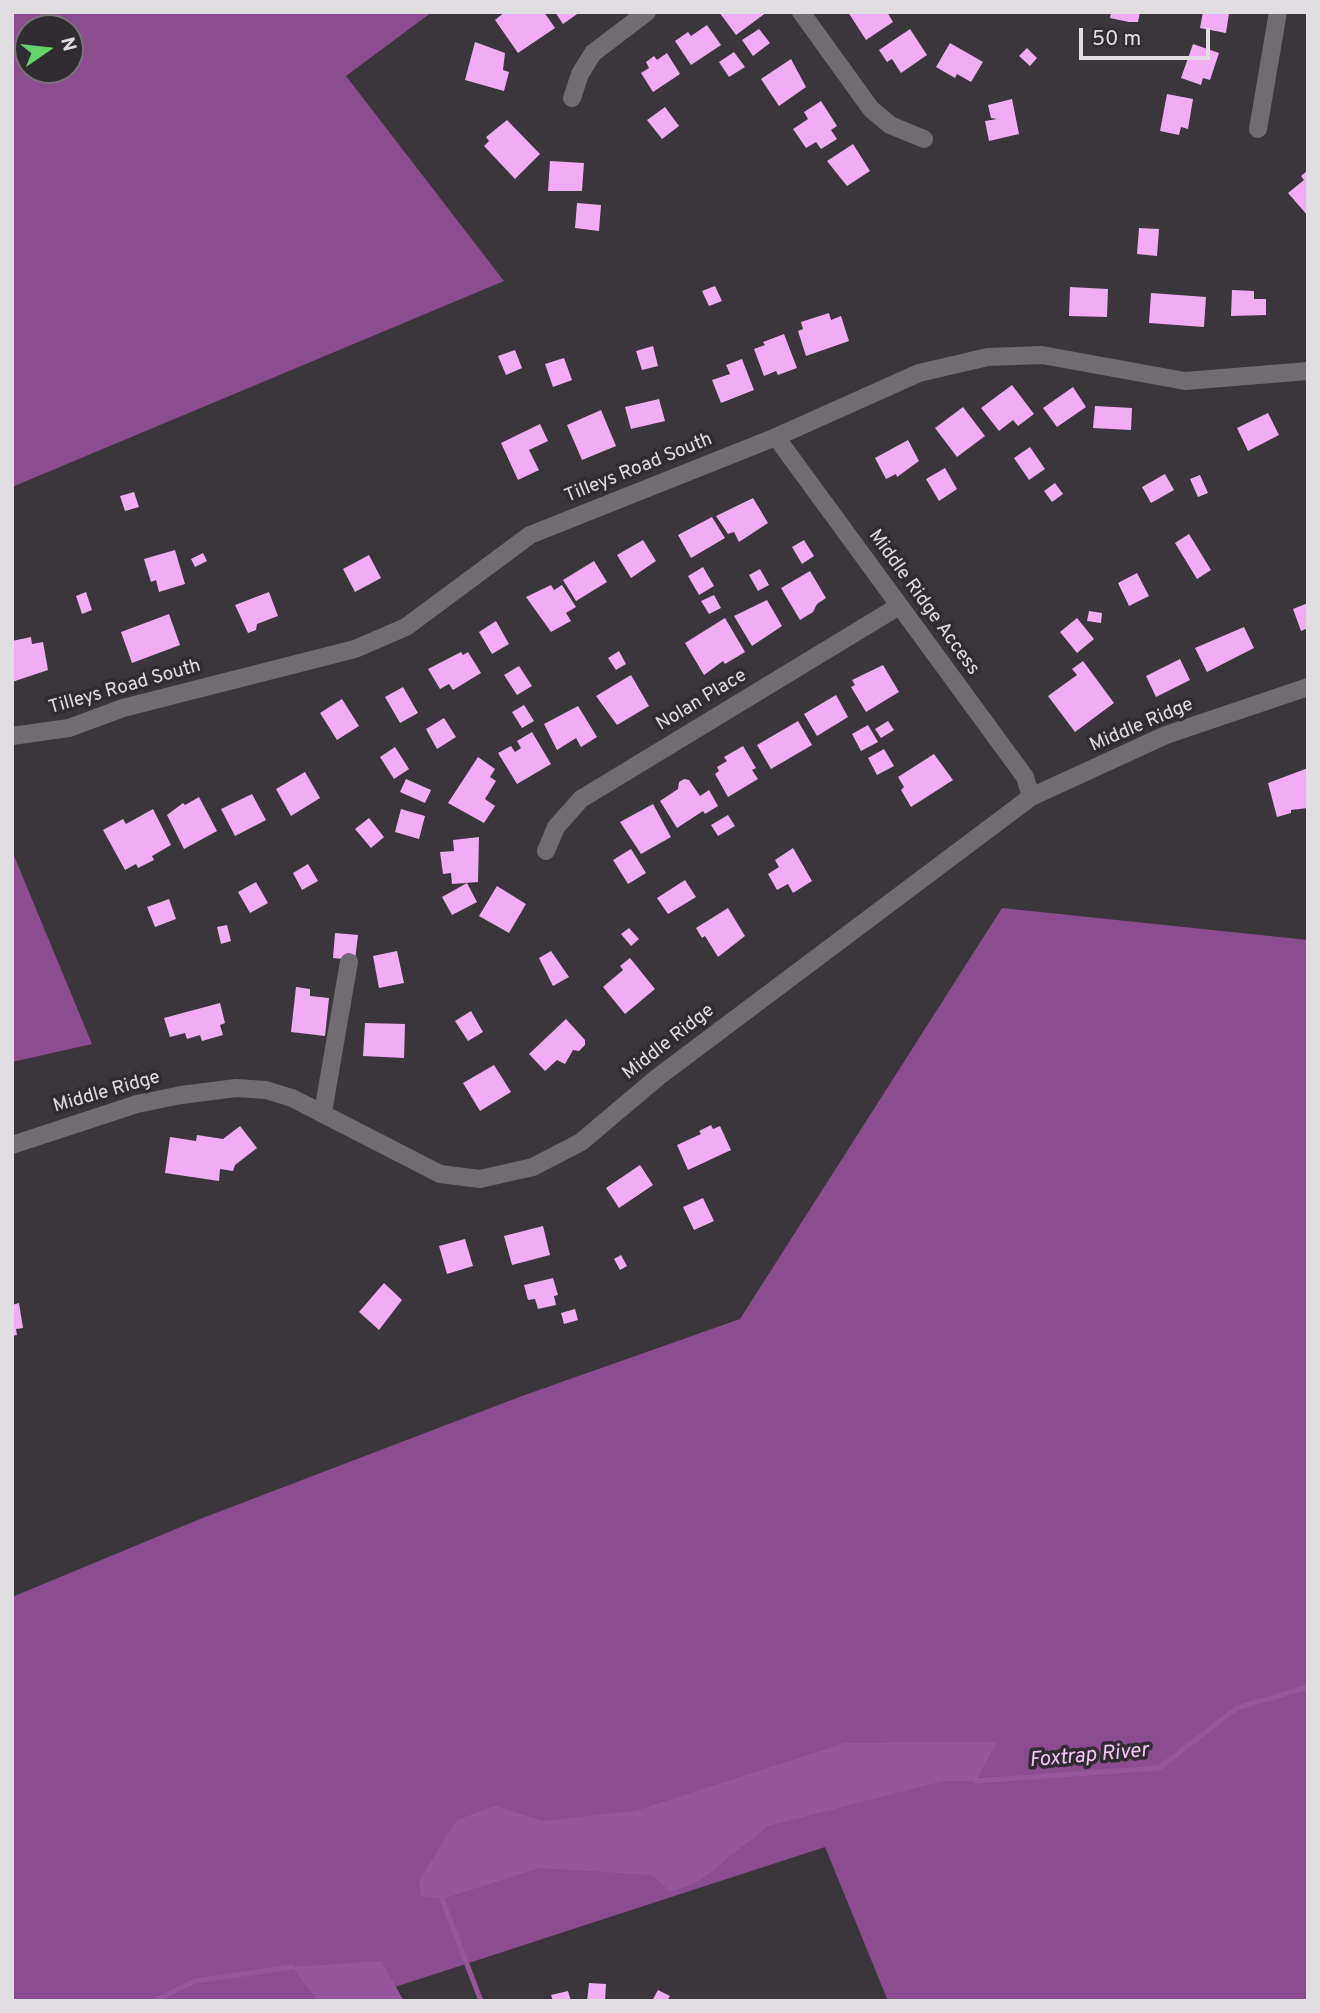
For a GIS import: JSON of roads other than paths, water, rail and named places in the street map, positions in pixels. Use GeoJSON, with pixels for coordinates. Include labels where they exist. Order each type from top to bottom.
{"type":"FeatureCollection","features":[{"type":"Feature","properties":{"kind":"street"},"geometry":{"type":"LineString","coordinates":[[572,98],[580,75],[593,54],[647,12]]}},
{"type":"Feature","properties":{"kind":"street"},"geometry":{"type":"LineString","coordinates":[[802,12],[871,109],[890,125],[924,139]]}},
{"type":"Feature","properties":{"kind":"street"},"geometry":{"type":"LineString","coordinates":[[1258,129],[1278,12]]}},
{"type":"Feature","properties":{"kind":"street","name":"Tilleys Road South"},"geometry":{"type":"LineString","coordinates":[[12,736],[68,728],[123,708],[355,649],[406,627],[530,535],[775,437],[919,373],[988,356],[1042,355],[1185,381],[1308,371]]}},
{"type":"Feature","properties":{"kind":"street","name":"Middle Ridge Access"},"geometry":{"type":"LineString","coordinates":[[775,437],[1025,777],[1031,797]]}},
{"type":"Feature","properties":{"kind":"street","name":"Nolan Place"},"geometry":{"type":"LineString","coordinates":[[547,851],[556,827],[580,799],[899,606]]}},
{"type":"Feature","properties":{"kind":"street","name":"Middle Ridge"},"geometry":{"type":"LineString","coordinates":[[12,1145],[137,1104],[219,1089],[266,1090],[323,1112],[440,1174],[480,1179],[533,1167],[581,1142],[658,1077],[1031,797],[1166,735],[1308,687]]}},
{"type":"Feature","properties":{"kind":"street"},"geometry":{"type":"LineString","coordinates":[[323,1112],[349,962]]}},
{"type":"Feature","properties":{"kind":"waterway","name":"Foxtrap River"},"geometry":{"type":"LineString","coordinates":[[976,1781],[1159,1768],[1237,1708],[1308,1687]]}},
{"type":"Feature","properties":{"kind":"waterway","name":"Foxtrap River"},"geometry":{"type":"LineString","coordinates":[[442,1899],[481,2001]]}},
{"type":"Feature","properties":{"kind":"waterway","name":"Foxtrap River"},"geometry":{"type":"LineString","coordinates":[[154,2001],[195,1981],[292,1967]]}}]}
